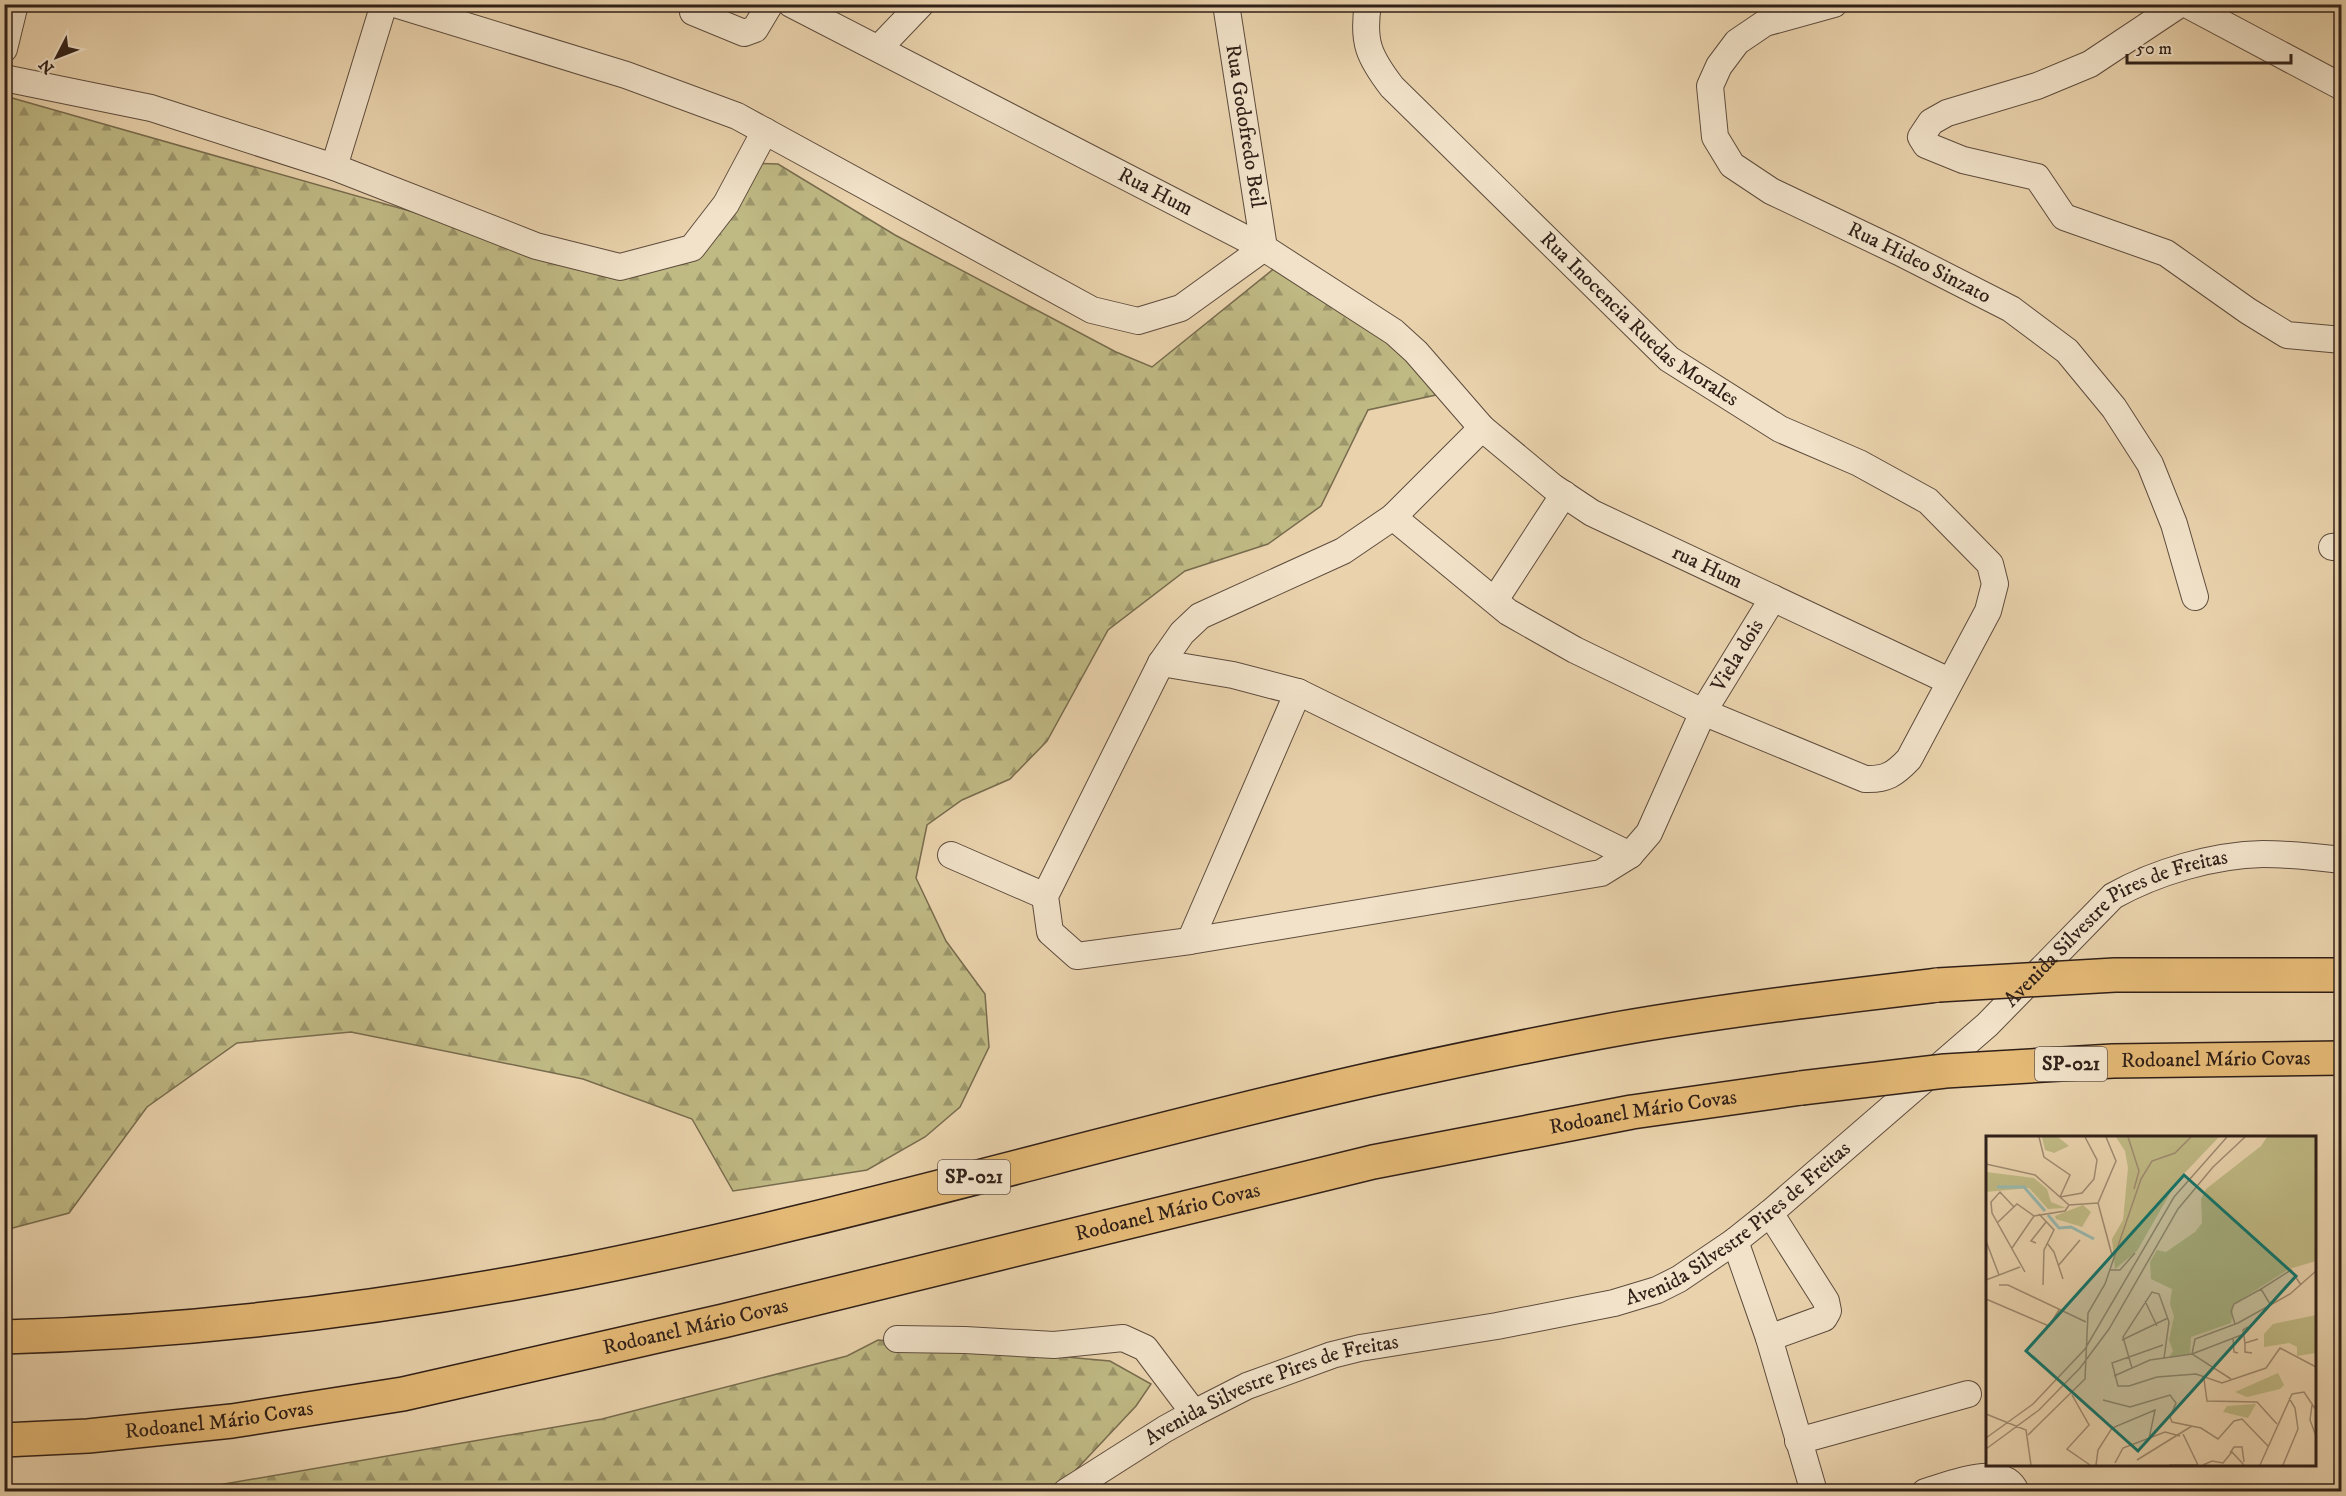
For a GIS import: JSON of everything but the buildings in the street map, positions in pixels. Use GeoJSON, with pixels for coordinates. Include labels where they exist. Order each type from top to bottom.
{"type":"FeatureCollection","features":[{"type":"Feature","properties":{"kind":"highway","name":"SP-021"},"geometry":{"type":"LineString","coordinates":[[4,1337],[173,1327],[295,1315],[455,1293],[574,1272],[703,1244],[1430,1067],[1632,1026],[1805,1000],[1938,985],[2115,975],[2342,975]]}},
{"type":"Feature","properties":{"kind":"highway","name":"Rodoanel Mário Covas"},"geometry":{"type":"LineString","coordinates":[[4,1440],[88,1436],[232,1420],[403,1394],[712,1323],[1373,1162],[1620,1114],[1802,1088],[1945,1071],[2113,1061],[2342,1058]]}},
{"type":"Feature","properties":{"kind":"street"},"geometry":{"type":"LineString","coordinates":[[4,49],[15,4]]}},
{"type":"Feature","properties":{"kind":"street"},"geometry":{"type":"LineString","coordinates":[[334,167],[384,4]]}},
{"type":"Feature","properties":{"kind":"street"},"geometry":{"type":"LineString","coordinates":[[395,4],[626,75],[737,116],[1092,310],[1138,321],[1181,308],[1264,248]]}},
{"type":"Feature","properties":{"kind":"street"},"geometry":{"type":"LineString","coordinates":[[693,12],[744,33],[755,29],[770,4]]}},
{"type":"Feature","properties":{"kind":"street","name":"Rua Hum"},"geometry":{"type":"LineString","coordinates":[[791,4],[1264,248],[1394,332],[1416,352],[1482,428]]}},
{"type":"Feature","properties":{"kind":"street"},"geometry":{"type":"LineString","coordinates":[[879,48],[921,4]]}},
{"type":"Feature","properties":{"kind":"street","name":"Rua Godofredo Beil"},"geometry":{"type":"LineString","coordinates":[[1226,4],[1264,248]]}},
{"type":"Feature","properties":{"kind":"street","name":"Rua Inocencia Ruedas Morales"},"geometry":{"type":"LineString","coordinates":[[1368,4],[1364,24],[1366,45],[1375,65],[1392,87],[1669,359],[1780,429],[1859,463],[1928,501],[1990,564],[1995,584],[1988,611],[1949,681]]}},
{"type":"Feature","properties":{"kind":"street","name":"Rua Hideo Sinzato"},"geometry":{"type":"LineString","coordinates":[[1834,4],[1766,23],[1737,42],[1719,66],[1710,86],[1715,138],[1732,165],[1771,191],[2011,309],[2067,351],[2114,408],[2150,464],[2174,524],[2194,597]]}},
{"type":"Feature","properties":{"kind":"street"},"geometry":{"type":"LineString","coordinates":[[2180,4],[2090,64],[2037,86],[1947,112],[1931,122],[1922,137],[1926,145],[1963,160],[2037,177],[2064,217],[2166,253],[2248,311],[2287,335],[2342,340]]}},
{"type":"Feature","properties":{"kind":"street"},"geometry":{"type":"LineString","coordinates":[[2186,4],[2342,87]]}},
{"type":"Feature","properties":{"kind":"street"},"geometry":{"type":"LineString","coordinates":[[4,78],[151,108],[334,167],[536,246],[620,267],[692,248],[726,204],[765,131]]}},
{"type":"Feature","properties":{"kind":"street"},"geometry":{"type":"LineString","coordinates":[[951,855],[1045,896],[1161,663],[1182,633],[1200,615],[1343,551],[1393,517],[1482,428]]}},
{"type":"Feature","properties":{"kind":"street","name":"rua Hum"},"geometry":{"type":"LineString","coordinates":[[1482,428],[1564,494],[1592,513],[1949,681]]}},
{"type":"Feature","properties":{"kind":"street"},"geometry":{"type":"LineString","coordinates":[[1495,600],[1564,494]]}},
{"type":"Feature","properties":{"kind":"street"},"geometry":{"type":"LineString","coordinates":[[1393,517],[1508,612],[1575,650],[1703,712],[1865,779],[1883,780],[1897,772],[1909,759],[1949,681]]}},
{"type":"Feature","properties":{"kind":"street","name":"Viela dois"},"geometry":{"type":"LineString","coordinates":[[1045,896],[1050,932],[1077,956],[1190,941],[1601,873],[1630,855],[1649,833],[1703,712],[1773,598]]}},
{"type":"Feature","properties":{"kind":"street"},"geometry":{"type":"LineString","coordinates":[[1161,663],[1233,675],[1298,692],[1630,855]]}},
{"type":"Feature","properties":{"kind":"street"},"geometry":{"type":"LineString","coordinates":[[1190,941],[1298,692]]}},
{"type":"Feature","properties":{"kind":"street","name":"Avenida Silvestre Pires de Freitas"},"geometry":{"type":"LineString","coordinates":[[1066,1491],[1194,1413],[1247,1386],[1332,1355],[1360,1348],[1497,1326],[1639,1297],[1679,1279],[1735,1241],[1770,1213],[1987,1025],[2113,896],[2134,884],[2215,861],[2261,854],[2342,860]]}},
{"type":"Feature","properties":{"kind":"street"},"geometry":{"type":"LineString","coordinates":[[1769,1338],[1824,1318],[1828,1311],[1826,1301],[1770,1213]]}},
{"type":"Feature","properties":{"kind":"street"},"geometry":{"type":"LineString","coordinates":[[1735,1241],[1769,1338],[1814,1491]]}},
{"type":"Feature","properties":{"kind":"street"},"geometry":{"type":"LineString","coordinates":[[897,1339],[1054,1345],[1123,1338],[1145,1348],[1194,1413]]}},
{"type":"Feature","properties":{"kind":"street"},"geometry":{"type":"LineString","coordinates":[[1798,1441],[1968,1394]]}},
{"type":"Feature","properties":{"kind":"street"},"geometry":{"type":"LineString","coordinates":[[1925,1491],[1988,1475],[2003,1478],[2016,1491]]}},
{"type":"Feature","properties":{"kind":"green space"},"geometry":{"type":"Polygon","coordinates":[[[5,96],[522,243],[620,267],[692,248],[748,163],[778,164],[895,235],[1116,352],[1152,367],[1281,263],[1391,335],[1445,393],[1368,410],[1321,506],[1268,544],[1185,571],[1108,630],[1047,741],[1010,779],[962,800],[927,825],[916,878],[946,941],[985,994],[989,1047],[960,1107],[925,1137],[867,1170],[733,1191],[692,1119],[583,1079],[351,1032],[237,1043],[147,1107],[69,1213],[5,1230],[5,96]]]}},
{"type":"Feature","properties":{"kind":"green space"},"geometry":{"type":"Polygon","coordinates":[[[878,1340],[1110,1361],[1151,1384],[1136,1406],[1056,1491],[178,1492],[602,1419],[847,1356],[878,1340]]]}}]}
